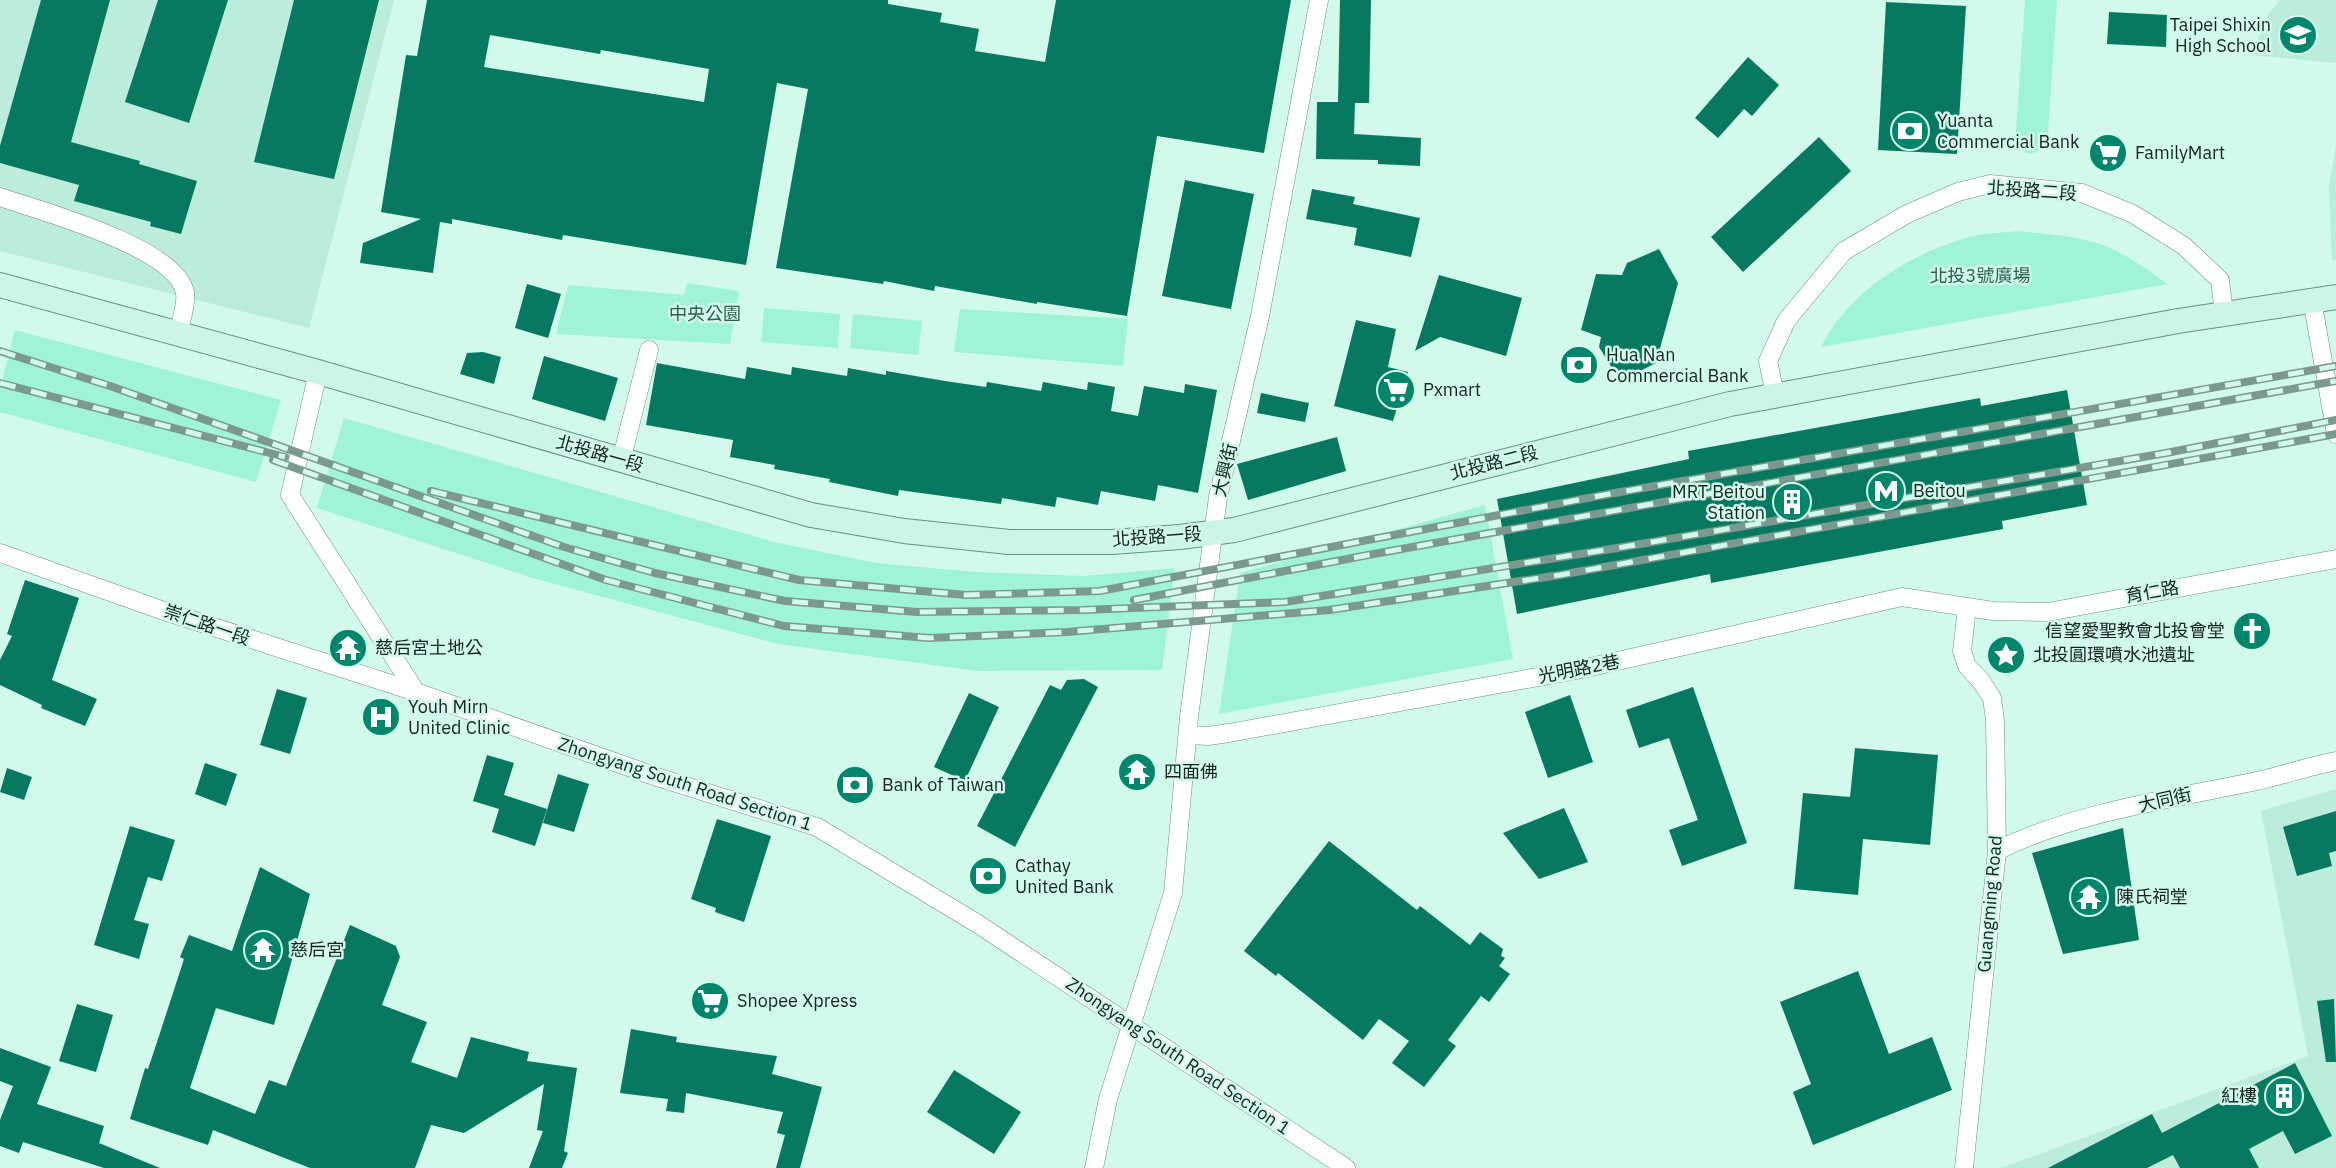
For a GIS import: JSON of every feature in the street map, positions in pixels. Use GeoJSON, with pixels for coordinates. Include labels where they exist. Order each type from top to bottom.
{"type":"FeatureCollection","features":[{"type":"Feature","properties":{"kind":"street","name":"大興街"},"geometry":{"type":"LineString","coordinates":[[1094,1168],[1108,1099],[1173,893],[1188,735],[1218,497],[1260,316],[1319,0]]}},
{"type":"Feature","properties":{"kind":"street","name":"北投路二段"},"geometry":{"type":"LineString","coordinates":[[1775,396],[1768,361],[1786,321],[1844,251],[1928,204],[1950,194],[1990,184],[2082,193],[2133,214],[2184,246],[2220,280],[2224,313]]}},
{"type":"Feature","properties":{"kind":"street"},"geometry":{"type":"LineString","coordinates":[[0,197],[129,242],[173,272],[185,292],[178,335]]}},
{"type":"Feature","properties":{"kind":"street","name":"北投路一段"},"geometry":{"type":"LineString","coordinates":[[0,285],[318,372],[810,515],[904,531],[1009,542],[1112,542],[1213,533]]}},
{"type":"Feature","properties":{"kind":"street","name":"北投路二段"},"geometry":{"type":"LineString","coordinates":[[1213,533],[1234,530],[1730,404],[2224,313],[2324,299]]}},
{"type":"Feature","properties":{"kind":"street"},"geometry":{"type":"LineString","coordinates":[[2324,299],[2336,434]]}},
{"type":"Feature","properties":{"kind":"street"},"geometry":{"type":"LineString","coordinates":[[621,461],[649,350]]}},
{"type":"Feature","properties":{"kind":"street"},"geometry":{"type":"LineString","coordinates":[[318,372],[290,495],[416,692]]}},
{"type":"Feature","properties":{"kind":"street","name":"崇仁路一段"},"geometry":{"type":"LineString","coordinates":[[0,553],[167,612],[416,692]]}},
{"type":"Feature","properties":{"kind":"street","name":"育仁路"},"geometry":{"type":"LineString","coordinates":[[1967,607],[1993,611],[2048,612],[2336,559]]}},
{"type":"Feature","properties":{"kind":"street","name":"光明路2巷"},"geometry":{"type":"LineString","coordinates":[[1188,735],[1229,733],[1573,671],[1902,597],[1967,607]]}},
{"type":"Feature","properties":{"kind":"street","name":"Guangming Road"},"geometry":{"type":"LineString","coordinates":[[1964,1168],[1997,851],[1995,720],[1992,698],[1982,681],[1967,666],[1962,651],[1967,607]]}},
{"type":"Feature","properties":{"kind":"street","name":"Zhongyang South Road Section 1"},"geometry":{"type":"LineString","coordinates":[[416,692],[649,774],[817,827],[978,924],[1133,1024],[1170,1052],[1346,1168]]}},
{"type":"Feature","properties":{"kind":"street","name":"大同街"},"geometry":{"type":"LineString","coordinates":[[1997,851],[2020,839],[2088,818],[2336,761]]}},
{"type":"Feature","properties":{"kind":"shaded area"},"geometry":{"type":"Polygon","coordinates":[[[0,0],[394,0],[309,328],[0,251],[0,0]]]}},
{"type":"Feature","properties":{"kind":"shaded area","name":"Taipei Shixin High School"},"geometry":{"type":"Polygon","coordinates":[[[2280,0],[2336,0],[2336,63],[2252,55],[2267,16],[2280,0]]]}},
{"type":"Feature","properties":{"kind":"shaded area"},"geometry":{"type":"Polygon","coordinates":[[[2336,145],[2336,260],[2332,261],[2329,187],[2336,145]]]}},
{"type":"Feature","properties":{"kind":"shaded area"},"geometry":{"type":"Polygon","coordinates":[[[2336,789],[2336,1168],[2001,1168],[2308,1056],[2261,811],[2336,789]]]}},
{"type":"Feature","properties":{"kind":"green space"},"geometry":{"type":"Polygon","coordinates":[[[2025,0],[2057,0],[2048,135],[2040,150],[2030,153],[2015,145],[2025,0]]]}},
{"type":"Feature","properties":{"kind":"green space","name":"北投3號廣場"},"geometry":{"type":"Polygon","coordinates":[[[2017,231],[2069,237],[2100,244],[2135,261],[2167,284],[1821,347],[1847,309],[1864,292],[1904,264],[1925,253],[1969,237],[2017,231]]]}},
{"type":"Feature","properties":{"kind":"green space","name":"中央公園"},"geometry":{"type":"Polygon","coordinates":[[[687,283],[739,291],[730,344],[556,334],[568,285],[684,295],[687,283]]]}},
{"type":"Feature","properties":{"kind":"green space"},"geometry":{"type":"Polygon","coordinates":[[[764,308],[840,314],[838,348],[761,342],[764,308]]]}},
{"type":"Feature","properties":{"kind":"green space"},"geometry":{"type":"Polygon","coordinates":[[[960,309],[1128,319],[1123,366],[954,352],[960,309]]]}},
{"type":"Feature","properties":{"kind":"green space"},"geometry":{"type":"Polygon","coordinates":[[[853,314],[922,321],[918,355],[850,348],[853,314]]]}},
{"type":"Feature","properties":{"kind":"green space"},"geometry":{"type":"Polygon","coordinates":[[[15,330],[281,400],[256,482],[0,412],[0,390],[15,330]]]}},
{"type":"Feature","properties":{"kind":"green space"},"geometry":{"type":"Polygon","coordinates":[[[344,418],[774,542],[876,563],[975,572],[1083,576],[1175,568],[1162,670],[978,671],[778,644],[536,579],[317,508],[344,418]]]}},
{"type":"Feature","properties":{"kind":"green space"},"geometry":{"type":"Polygon","coordinates":[[[1485,505],[1513,659],[1219,714],[1240,573],[1485,505]]]}},
{"type":"Feature","properties":{"kind":"building"},"geometry":{"type":"Polygon","coordinates":[[[41,0],[110,0],[71,142],[140,161],[139,164],[197,181],[181,234],[150,226],[151,222],[74,201],[79,185],[0,163],[0,146],[41,0]]]}},
{"type":"Feature","properties":{"kind":"building"},"geometry":{"type":"Polygon","coordinates":[[[158,0],[228,0],[189,123],[125,102],[158,0]]]}},
{"type":"Feature","properties":{"kind":"building"},"geometry":{"type":"Polygon","coordinates":[[[294,0],[379,0],[334,179],[254,162],[294,0]]]}},
{"type":"Feature","properties":{"kind":"building"},"geometry":{"type":"Polygon","coordinates":[[[427,0],[888,0],[888,4],[942,13],[940,22],[979,29],[975,51],[1045,62],[1056,0],[1291,0],[1264,153],[1157,136],[1127,316],[935,286],[934,291],[884,281],[883,284],[776,268],[808,89],[777,83],[746,265],[563,235],[562,240],[452,219],[452,224],[440,222],[433,273],[360,263],[363,243],[421,219],[381,212],[406,55],[417,56],[427,0]],[[490,35],[484,67],[704,102],[709,69],[601,50],[600,54],[490,35]]]}},
{"type":"Feature","properties":{"kind":"building"},"geometry":{"type":"Polygon","coordinates":[[[1340,0],[1371,0],[1369,103],[1355,103],[1354,134],[1421,138],[1420,166],[1378,164],[1378,160],[1316,159],[1317,102],[1338,102],[1340,0]]]}},
{"type":"Feature","properties":{"kind":"building"},"geometry":{"type":"Polygon","coordinates":[[[1886,2],[1966,6],[1957,154],[1878,150],[1886,2]]]}},
{"type":"Feature","properties":{"kind":"building"},"geometry":{"type":"Polygon","coordinates":[[[2109,12],[2167,15],[2166,47],[2107,44],[2109,12]]]}},
{"type":"Feature","properties":{"kind":"building"},"geometry":{"type":"Polygon","coordinates":[[[1748,57],[1779,85],[1752,116],[1744,109],[1718,138],[1695,118],[1748,57]]]}},
{"type":"Feature","properties":{"kind":"building"},"geometry":{"type":"Polygon","coordinates":[[[1819,137],[1851,171],[1743,272],[1711,237],[1819,137]]]}},
{"type":"Feature","properties":{"kind":"building"},"geometry":{"type":"Polygon","coordinates":[[[1185,180],[1254,194],[1231,309],[1162,296],[1185,180]]]}},
{"type":"Feature","properties":{"kind":"building"},"geometry":{"type":"Polygon","coordinates":[[[1312,189],[1355,197],[1353,204],[1420,218],[1411,257],[1354,245],[1357,228],[1306,219],[1312,189]]]}},
{"type":"Feature","properties":{"kind":"building"},"geometry":{"type":"Polygon","coordinates":[[[1659,249],[1678,283],[1656,363],[1620,381],[1599,347],[1601,337],[1581,330],[1596,274],[1622,275],[1627,263],[1659,249]]]}},
{"type":"Feature","properties":{"kind":"building"},"geometry":{"type":"Polygon","coordinates":[[[1439,275],[1522,298],[1506,356],[1440,337],[1415,351],[1439,275]]]}},
{"type":"Feature","properties":{"kind":"building"},"geometry":{"type":"Polygon","coordinates":[[[527,284],[561,294],[548,338],[515,328],[527,284]]]}},
{"type":"Feature","properties":{"kind":"building"},"geometry":{"type":"Polygon","coordinates":[[[1356,320],[1396,329],[1388,367],[1408,372],[1393,421],[1334,406],[1356,320]]]}},
{"type":"Feature","properties":{"kind":"building"},"geometry":{"type":"Polygon","coordinates":[[[483,352],[501,357],[494,384],[460,374],[467,353],[483,352]]]}},
{"type":"Feature","properties":{"kind":"building"},"geometry":{"type":"Polygon","coordinates":[[[544,356],[618,378],[605,421],[532,399],[544,356]]]}},
{"type":"Feature","properties":{"kind":"building"},"geometry":{"type":"Polygon","coordinates":[[[657,363],[745,379],[747,367],[791,375],[792,367],[847,376],[848,368],[886,375],[886,371],[986,387],[987,382],[1041,391],[1043,382],[1087,390],[1088,382],[1115,387],[1111,411],[1138,416],[1144,386],[1184,393],[1185,384],[1217,390],[1198,493],[1158,485],[1155,501],[1101,491],[1098,505],[1057,497],[1055,507],[1002,498],[1001,504],[899,490],[898,496],[829,482],[830,479],[774,469],[775,465],[730,457],[733,440],[646,425],[657,363]]]}},
{"type":"Feature","properties":{"kind":"building","name":"MRT Beitou Station"},"geometry":{"type":"Polygon","coordinates":[[[2067,390],[2087,505],[2002,521],[2003,529],[1711,583],[1710,574],[1517,614],[1497,499],[1689,459],[1688,451],[1980,398],[1981,406],[2067,390]]]}},
{"type":"Feature","properties":{"kind":"building"},"geometry":{"type":"Polygon","coordinates":[[[1261,393],[1309,403],[1305,422],[1257,413],[1261,393]]]}},
{"type":"Feature","properties":{"kind":"building"},"geometry":{"type":"Polygon","coordinates":[[[1337,437],[1346,471],[1248,500],[1237,464],[1337,437]]]}},
{"type":"Feature","properties":{"kind":"building"},"geometry":{"type":"Polygon","coordinates":[[[25,580],[79,598],[52,680],[97,699],[85,726],[41,708],[42,705],[0,685],[0,660],[12,636],[7,634],[25,580]]]}},
{"type":"Feature","properties":{"kind":"building"},"geometry":{"type":"Polygon","coordinates":[[[1084,679],[1098,687],[1015,847],[977,826],[1050,685],[1061,690],[1067,680],[1084,679]]]}},
{"type":"Feature","properties":{"kind":"building"},"geometry":{"type":"Polygon","coordinates":[[[1693,687],[1747,843],[1682,866],[1669,830],[1698,820],[1669,738],[1639,748],[1626,710],[1693,687]]]}},
{"type":"Feature","properties":{"kind":"building"},"geometry":{"type":"Polygon","coordinates":[[[277,689],[307,698],[290,754],[260,745],[277,689]]]}},
{"type":"Feature","properties":{"kind":"building"},"geometry":{"type":"Polygon","coordinates":[[[969,693],[999,707],[965,781],[934,767],[969,693]]]}},
{"type":"Feature","properties":{"kind":"building"},"geometry":{"type":"Polygon","coordinates":[[[1570,695],[1593,762],[1548,778],[1525,712],[1570,695]]]}},
{"type":"Feature","properties":{"kind":"building"},"geometry":{"type":"Polygon","coordinates":[[[1855,748],[1938,755],[1930,845],[1863,839],[1858,895],[1794,889],[1803,793],[1850,797],[1855,748]]]}},
{"type":"Feature","properties":{"kind":"building"},"geometry":{"type":"Polygon","coordinates":[[[487,755],[514,763],[504,795],[547,809],[535,846],[492,832],[499,809],[473,801],[487,755]]]}},
{"type":"Feature","properties":{"kind":"building"},"geometry":{"type":"Polygon","coordinates":[[[205,763],[237,774],[226,806],[195,794],[205,763]]]}},
{"type":"Feature","properties":{"kind":"building"},"geometry":{"type":"Polygon","coordinates":[[[7,768],[32,777],[24,800],[0,792],[7,768]]]}},
{"type":"Feature","properties":{"kind":"building"},"geometry":{"type":"Polygon","coordinates":[[[558,774],[589,784],[574,832],[543,823],[558,774]]]}},
{"type":"Feature","properties":{"kind":"building"},"geometry":{"type":"Polygon","coordinates":[[[1564,808],[1588,862],[1539,879],[1503,833],[1564,808]]]}},
{"type":"Feature","properties":{"kind":"building"},"geometry":{"type":"Polygon","coordinates":[[[2336,811],[2336,851],[2329,853],[2332,866],[2297,876],[2283,827],[2336,811]]]}},
{"type":"Feature","properties":{"kind":"building"},"geometry":{"type":"Polygon","coordinates":[[[717,819],[771,836],[744,922],[715,912],[716,908],[691,899],[717,819]]]}},
{"type":"Feature","properties":{"kind":"building"},"geometry":{"type":"Polygon","coordinates":[[[130,826],[175,840],[162,881],[148,877],[134,920],[149,924],[139,959],[94,945],[130,826]]]}},
{"type":"Feature","properties":{"kind":"building","name":"陳氏祠堂"},"geometry":{"type":"Polygon","coordinates":[[[2123,828],[2139,940],[2063,954],[2032,853],[2123,828]]]}},
{"type":"Feature","properties":{"kind":"building"},"geometry":{"type":"Polygon","coordinates":[[[1329,841],[1417,910],[1420,906],[1470,945],[1480,932],[1503,949],[1501,956],[1505,958],[1499,966],[1510,974],[1489,1002],[1481,996],[1448,1040],[1456,1046],[1424,1087],[1392,1063],[1409,1041],[1379,1019],[1363,1040],[1278,973],[1276,976],[1244,951],[1329,841]]]}},
{"type":"Feature","properties":{"kind":"building"},"geometry":{"type":"Polygon","coordinates":[[[260,867],[310,894],[274,1025],[216,1008],[190,1088],[255,1114],[269,1080],[286,1086],[350,925],[396,946],[400,957],[382,1005],[427,1022],[411,1062],[457,1078],[471,1037],[529,1052],[527,1061],[577,1068],[564,1151],[568,1153],[562,1168],[529,1168],[543,1131],[537,1130],[544,1084],[464,1133],[431,1125],[415,1168],[310,1168],[213,1130],[208,1145],[130,1119],[184,959],[180,957],[189,935],[232,951],[260,867]]]}},
{"type":"Feature","properties":{"kind":"building"},"geometry":{"type":"Polygon","coordinates":[[[1858,971],[1889,1054],[1932,1037],[1952,1090],[1813,1145],[1793,1092],[1811,1084],[1780,1002],[1858,971]]]}},
{"type":"Feature","properties":{"kind":"building"},"geometry":{"type":"Polygon","coordinates":[[[2334,999],[2336,1062],[2326,1062],[2317,1001],[2334,999]]]}},
{"type":"Feature","properties":{"kind":"building"},"geometry":{"type":"Polygon","coordinates":[[[77,1004],[113,1015],[96,1072],[59,1061],[77,1004]]]}},
{"type":"Feature","properties":{"kind":"building"},"geometry":{"type":"Polygon","coordinates":[[[631,1029],[677,1037],[676,1042],[777,1056],[772,1074],[822,1087],[800,1168],[776,1168],[785,1135],[777,1133],[783,1112],[686,1093],[684,1113],[666,1111],[668,1099],[620,1093],[631,1029]]]}},
{"type":"Feature","properties":{"kind":"building"},"geometry":{"type":"Polygon","coordinates":[[[0,1048],[51,1067],[37,1104],[104,1126],[99,1143],[160,1168],[104,1168],[23,1142],[19,1153],[0,1146],[0,1120],[13,1086],[0,1081],[0,1048]]]}},
{"type":"Feature","properties":{"kind":"building","name":"紅樓"},"geometry":{"type":"Polygon","coordinates":[[[2295,1063],[2332,1136],[2295,1154],[2283,1131],[2249,1149],[2259,1168],[2180,1168],[2173,1155],[2147,1168],[2048,1168],[2152,1114],[2162,1133],[2295,1063]]]}},
{"type":"Feature","properties":{"kind":"building"},"geometry":{"type":"Polygon","coordinates":[[[954,1070],[1021,1112],[994,1154],[927,1112],[954,1070]]]}},
{"type":"Feature","properties":{"kind":"railway"},"geometry":{"type":"LineString","coordinates":[[0,351],[110,386],[564,547],[655,573],[785,601],[917,612],[1083,610],[1285,602],[1623,547],[2166,453],[2336,420]]}},
{"type":"Feature","properties":{"kind":"railway"},"geometry":{"type":"LineString","coordinates":[[431,491],[799,580],[966,595],[1100,591],[1609,494],[2336,366]]}},
{"type":"Feature","properties":{"kind":"railway"},"geometry":{"type":"LineString","coordinates":[[1134,600],[1368,555],[2336,381]]}},
{"type":"Feature","properties":{"kind":"railway"},"geometry":{"type":"LineString","coordinates":[[0,383],[285,457]]}},
{"type":"Feature","properties":{"kind":"railway"},"geometry":{"type":"LineString","coordinates":[[273,460],[606,580],[784,626],[929,638],[1067,632],[1329,610],[1560,575],[2336,434]]}},
{"type":"Feature","properties":{"kind":"place","name":"Taipei Shixin High School"},"geometry":{"type":"Point","coordinates":[2298,35]}},
{"type":"Feature","properties":{"kind":"place","name":"Yuanta Commercial Bank"},"geometry":{"type":"Point","coordinates":[1910,131]}},
{"type":"Feature","properties":{"kind":"place","name":"FamilyMart"},"geometry":{"type":"Point","coordinates":[2108,153]}},
{"type":"Feature","properties":{"kind":"place","name":"Hua Nan Commercial Bank"},"geometry":{"type":"Point","coordinates":[1579,365]}},
{"type":"Feature","properties":{"kind":"place","name":"Pxmart"},"geometry":{"type":"Point","coordinates":[1396,390]}},
{"type":"Feature","properties":{"kind":"place","name":"Beitou"},"geometry":{"type":"Point","coordinates":[1886,491]}},
{"type":"Feature","properties":{"kind":"place","name":"MRT Beitou Station"},"geometry":{"type":"Point","coordinates":[1792,502]}},
{"type":"Feature","properties":{"kind":"place","name":"信望愛聖教會北投會堂"},"geometry":{"type":"Point","coordinates":[2252,631]}},
{"type":"Feature","properties":{"kind":"place","name":"慈后宮土地公"},"geometry":{"type":"Point","coordinates":[348,648]}},
{"type":"Feature","properties":{"kind":"place","name":"北投圓環噴水池遺址"},"geometry":{"type":"Point","coordinates":[2006,655]}},
{"type":"Feature","properties":{"kind":"place","name":"Youh Mirn United Clinic"},"geometry":{"type":"Point","coordinates":[381,717]}},
{"type":"Feature","properties":{"kind":"place","name":"四面佛"},"geometry":{"type":"Point","coordinates":[1137,772]}},
{"type":"Feature","properties":{"kind":"place","name":"Bank of Taiwan"},"geometry":{"type":"Point","coordinates":[855,785]}},
{"type":"Feature","properties":{"kind":"place","name":"Cathay United Bank"},"geometry":{"type":"Point","coordinates":[988,876]}},
{"type":"Feature","properties":{"kind":"place","name":"陳氏祠堂"},"geometry":{"type":"Point","coordinates":[2089,897]}},
{"type":"Feature","properties":{"kind":"place","name":"慈后宮"},"geometry":{"type":"Point","coordinates":[263,950]}},
{"type":"Feature","properties":{"kind":"place","name":"Shopee Xpress"},"geometry":{"type":"Point","coordinates":[710,1001]}},
{"type":"Feature","properties":{"kind":"place","name":"紅樓"},"geometry":{"type":"Point","coordinates":[2284,1096]}}]}
